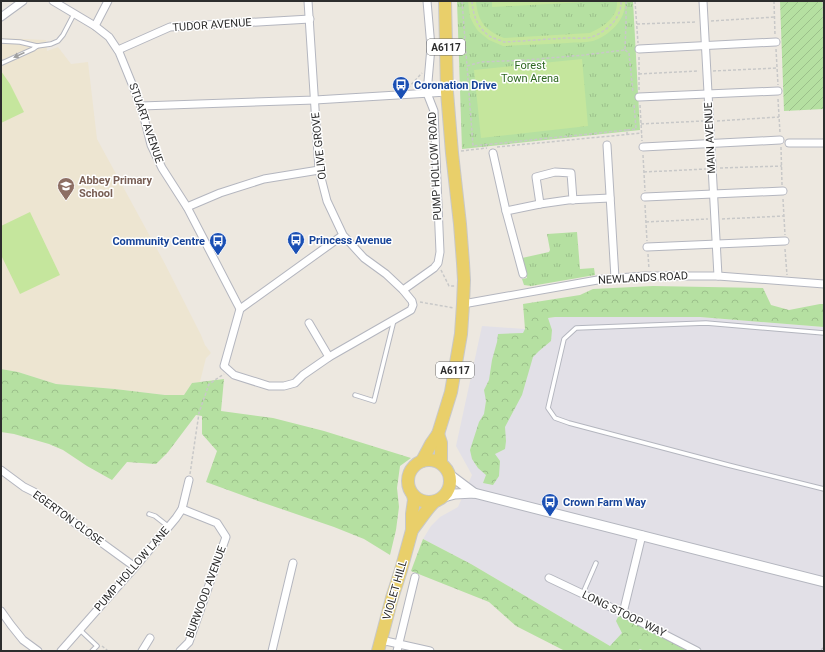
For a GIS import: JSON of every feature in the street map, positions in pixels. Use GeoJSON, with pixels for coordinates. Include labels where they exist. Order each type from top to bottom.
{"type":"FeatureCollection","features":[{"type":"Feature","properties":{"kind":"main road","name":"PUMP HOLLOW ROAD"},"geometry":{"type":"LineString","coordinates":[[445,1],[447,92],[460,224],[464,286],[463,307]]}},
{"type":"Feature","properties":{"kind":"main road","name":"A6117"},"geometry":{"type":"LineString","coordinates":[[413,495],[408,484],[408,478],[413,468],[422,461],[438,434],[451,392],[461,334],[463,307]]}},
{"type":"Feature","properties":{"kind":"main road","name":"A6117"},"geometry":{"type":"LineString","coordinates":[[438,434],[441,443],[441,464]]}},
{"type":"Feature","properties":{"kind":"main road"},"geometry":{"type":"LineString","coordinates":[[422,461],[432,460],[441,464],[446,468],[450,475]]}},
{"type":"Feature","properties":{"kind":"main road","name":"A6117"},"geometry":{"type":"LineString","coordinates":[[439,499],[448,492],[451,480],[450,475]]}},
{"type":"Feature","properties":{"kind":"main road"},"geometry":{"type":"LineString","coordinates":[[413,495],[419,500],[426,502],[439,499]]}},
{"type":"Feature","properties":{"kind":"main road","name":"VIOLET HILL"},"geometry":{"type":"LineString","coordinates":[[380,646],[412,530],[413,495]]}},
{"type":"Feature","properties":{"kind":"main road","name":"VIOLET HILL"},"geometry":{"type":"LineString","coordinates":[[412,530],[427,509],[439,499]]}},
{"type":"Feature","properties":{"kind":"street"},"geometry":{"type":"LineString","coordinates":[[1,17],[23,1]]}},
{"type":"Feature","properties":{"kind":"street","name":"STUART AVENUE"},"geometry":{"type":"LineString","coordinates":[[53,1],[95,26],[109,37],[118,50],[141,106],[151,145],[162,168],[187,207],[240,309]]}},
{"type":"Feature","properties":{"kind":"street"},"geometry":{"type":"LineString","coordinates":[[95,26],[108,1]]}},
{"type":"Feature","properties":{"kind":"street","name":"OLIVE GROVE"},"geometry":{"type":"LineString","coordinates":[[308,1],[319,170],[327,202],[343,235],[364,258],[386,274],[412,301]]}},
{"type":"Feature","properties":{"kind":"street","name":"PUMP HOLLOW ROAD"},"geometry":{"type":"LineString","coordinates":[[428,1],[432,47],[428,93],[434,111],[440,252],[438,263]]}},
{"type":"Feature","properties":{"kind":"street","name":"MAIN AVENUE"},"geometry":{"type":"LineString","coordinates":[[703,1],[718,276]]}},
{"type":"Feature","properties":{"kind":"street","name":"TUDOR AVENUE"},"geometry":{"type":"LineString","coordinates":[[118,50],[170,27],[310,19]]}},
{"type":"Feature","properties":{"kind":"street"},"geometry":{"type":"LineString","coordinates":[[639,49],[776,42]]}},
{"type":"Feature","properties":{"kind":"street"},"geometry":{"type":"LineString","coordinates":[[639,97],[778,91]]}},
{"type":"Feature","properties":{"kind":"street"},"geometry":{"type":"LineString","coordinates":[[141,106],[315,100],[447,92]]}},
{"type":"Feature","properties":{"kind":"street"},"geometry":{"type":"LineString","coordinates":[[643,147],[780,140]]}},
{"type":"Feature","properties":{"kind":"street"},"geometry":{"type":"LineString","coordinates":[[789,144],[824,143]]}},
{"type":"Feature","properties":{"kind":"street"},"geometry":{"type":"LineString","coordinates":[[607,145],[614,278]]}},
{"type":"Feature","properties":{"kind":"street"},"geometry":{"type":"LineString","coordinates":[[494,149],[506,211],[523,274]]}},
{"type":"Feature","properties":{"kind":"street"},"geometry":{"type":"LineString","coordinates":[[187,207],[220,193],[264,179],[319,170]]}},
{"type":"Feature","properties":{"kind":"street"},"geometry":{"type":"LineString","coordinates":[[540,204],[536,177],[555,172],[571,173],[573,200]]}},
{"type":"Feature","properties":{"kind":"street"},"geometry":{"type":"LineString","coordinates":[[645,197],[783,191]]}},
{"type":"Feature","properties":{"kind":"street"},"geometry":{"type":"LineString","coordinates":[[506,211],[540,204],[610,198]]}},
{"type":"Feature","properties":{"kind":"street"},"geometry":{"type":"LineString","coordinates":[[343,235],[240,309],[224,366],[229,371],[234,375],[269,386],[284,386],[295,383],[303,375],[329,357],[411,310],[413,305],[412,301]]}},
{"type":"Feature","properties":{"kind":"street"},"geometry":{"type":"LineString","coordinates":[[647,247],[785,241]]}},
{"type":"Feature","properties":{"kind":"street"},"geometry":{"type":"LineString","coordinates":[[403,290],[434,268],[438,263]]}},
{"type":"Feature","properties":{"kind":"street","name":"NEWLANDS ROAD"},"geometry":{"type":"LineString","coordinates":[[463,307],[614,278],[650,276],[718,276],[824,284]]}},
{"type":"Feature","properties":{"kind":"street"},"geometry":{"type":"LineString","coordinates":[[310,324],[329,357]]}},
{"type":"Feature","properties":{"kind":"street","name":"EGERTON CLOSE"},"geometry":{"type":"LineString","coordinates":[[1,470],[24,487],[34,492],[135,567]]}},
{"type":"Feature","properties":{"kind":"street"},"geometry":{"type":"LineString","coordinates":[[450,475],[474,493]]}},
{"type":"Feature","properties":{"kind":"street","name":"PUMP HOLLOW LANE"},"geometry":{"type":"LineString","coordinates":[[61,651],[176,518],[182,509],[190,480]]}},
{"type":"Feature","properties":{"kind":"street"},"geometry":{"type":"LineString","coordinates":[[439,499],[455,494],[474,493],[824,582]]}},
{"type":"Feature","properties":{"kind":"street","name":"BURWOOD AVENUE"},"geometry":{"type":"LineString","coordinates":[[180,651],[189,642],[226,537],[217,523],[182,509]]}},
{"type":"Feature","properties":{"kind":"street"},"geometry":{"type":"LineString","coordinates":[[623,612],[642,535]]}},
{"type":"Feature","properties":{"kind":"street"},"geometry":{"type":"LineString","coordinates":[[272,651],[293,563]]}},
{"type":"Feature","properties":{"kind":"street"},"geometry":{"type":"LineString","coordinates":[[398,648],[415,577]]}},
{"type":"Feature","properties":{"kind":"street","name":"LONG STOOP WAY"},"geometry":{"type":"LineString","coordinates":[[550,578],[623,612],[697,651]]}},
{"type":"Feature","properties":{"kind":"street"},"geometry":{"type":"LineString","coordinates":[[1,612],[23,640],[38,651]]}},
{"type":"Feature","properties":{"kind":"street"},"geometry":{"type":"LineString","coordinates":[[142,651],[150,638]]}},
{"type":"Feature","properties":{"kind":"street"},"geometry":{"type":"LineString","coordinates":[[380,646],[430,651]]}},
{"type":"Feature","properties":{"kind":"lane"},"geometry":{"type":"LineString","coordinates":[[1,41],[20,42],[37,46],[51,44],[58,41],[63,35],[74,14]]}},
{"type":"Feature","properties":{"kind":"lane"},"geometry":{"type":"LineString","coordinates":[[1,62],[2,63],[37,46]]}},
{"type":"Feature","properties":{"kind":"lane"},"geometry":{"type":"LineString","coordinates":[[355,395],[374,401],[395,319]]}},
{"type":"Feature","properties":{"kind":"lane"},"geometry":{"type":"LineString","coordinates":[[824,333],[706,323],[576,328],[564,339],[548,408],[555,418],[570,423],[728,466],[824,489]]}},
{"type":"Feature","properties":{"kind":"lane"},"geometry":{"type":"LineString","coordinates":[[150,514],[155,516],[168,527]]}},
{"type":"Feature","properties":{"kind":"lane"},"geometry":{"type":"LineString","coordinates":[[582,594],[596,563]]}},
{"type":"Feature","properties":{"kind":"lane"},"geometry":{"type":"LineString","coordinates":[[80,630],[97,646],[92,651]]}},
{"type":"Feature","properties":{"kind":"path"},"geometry":{"type":"LineString","coordinates":[[462,1],[473,146],[636,129],[630,53],[625,50],[577,56],[481,62],[467,66]]}},
{"type":"Feature","properties":{"kind":"path"},"geometry":{"type":"LineString","coordinates":[[472,1],[477,23],[491,37],[504,42],[591,37],[605,31],[611,26],[620,12],[621,1]]}},
{"type":"Feature","properties":{"kind":"path"},"geometry":{"type":"LineString","coordinates":[[625,50],[626,1]]}},
{"type":"Feature","properties":{"kind":"path"},"geometry":{"type":"LineString","coordinates":[[635,1],[639,49],[639,97],[643,147],[647,247],[650,276]]}},
{"type":"Feature","properties":{"kind":"path"},"geometry":{"type":"LineString","coordinates":[[823,1],[824,32]]}},
{"type":"Feature","properties":{"kind":"path"},"geometry":{"type":"LineString","coordinates":[[401,95],[430,65]]}},
{"type":"Feature","properties":{"kind":"path"},"geometry":{"type":"LineString","coordinates":[[626,130],[627,135]]}},
{"type":"Feature","properties":{"kind":"path"},"geometry":{"type":"LineString","coordinates":[[452,153],[642,134]]}},
{"type":"Feature","properties":{"kind":"path"},"geometry":{"type":"LineString","coordinates":[[438,263],[449,286],[464,286]]}},
{"type":"Feature","properties":{"kind":"path"},"geometry":{"type":"LineString","coordinates":[[412,301],[463,307]]}},
{"type":"Feature","properties":{"kind":"path"},"geometry":{"type":"LineString","coordinates":[[190,480],[199,413],[209,384],[229,371]]}},
{"type":"Feature","properties":{"kind":"shaded area","name":"Abbey Primary School"},"geometry":{"type":"Polygon","coordinates":[[[1,38],[46,40],[47,51],[58,47],[71,64],[88,62],[97,139],[164,262],[205,345],[211,353],[206,358],[200,382],[192,383],[184,395],[165,395],[56,384],[18,372],[1,369],[1,38]]]}},
{"type":"Feature","properties":{"kind":"shaded area"},"geometry":{"type":"Polygon","coordinates":[[[700,317],[824,327],[824,651],[613,651],[610,646],[471,564],[423,539],[431,526],[440,517],[458,507],[472,475],[456,446],[482,326],[525,329],[548,318],[700,317]]]}},
{"type":"Feature","properties":{"kind":"green space","name":"Forest Town Arena"},"geometry":{"type":"Polygon","coordinates":[[[457,1],[633,1],[640,130],[462,149],[457,1]]]}},
{"type":"Feature","properties":{"kind":"green space"},"geometry":{"type":"Polygon","coordinates":[[[468,1],[476,1],[481,20],[487,28],[504,38],[590,33],[605,25],[609,21],[617,7],[617,1],[625,1],[625,8],[616,26],[599,39],[593,41],[503,46],[489,40],[478,31],[470,17],[468,1]]]}},
{"type":"Feature","properties":{"kind":"green space"},"geometry":{"type":"Polygon","coordinates":[[[492,1],[603,1],[492,7],[492,1]]]}},
{"type":"Feature","properties":{"kind":"green space"},"geometry":{"type":"Polygon","coordinates":[[[780,1],[824,1],[824,109],[784,111],[780,1]]]}},
{"type":"Feature","properties":{"kind":"green space"},"geometry":{"type":"Polygon","coordinates":[[[582,59],[588,126],[481,138],[474,70],[582,59]]]}},
{"type":"Feature","properties":{"kind":"green space"},"geometry":{"type":"Polygon","coordinates":[[[1,71],[10,84],[24,112],[1,123],[1,71]]]}},
{"type":"Feature","properties":{"kind":"green space"},"geometry":{"type":"Polygon","coordinates":[[[30,212],[60,275],[20,294],[1,255],[1,226],[30,212]]]}},
{"type":"Feature","properties":{"kind":"green space"},"geometry":{"type":"Polygon","coordinates":[[[577,232],[580,269],[594,268],[595,275],[531,286],[524,285],[522,279],[527,278],[522,258],[549,252],[550,250],[547,234],[577,232]]]}},
{"type":"Feature","properties":{"kind":"green space"},"geometry":{"type":"Polygon","coordinates":[[[653,286],[763,288],[771,305],[789,310],[824,304],[824,327],[700,317],[548,318],[552,330],[551,341],[533,357],[522,395],[505,427],[505,449],[495,454],[500,461],[499,476],[493,485],[483,483],[486,475],[478,468],[472,459],[470,450],[479,422],[484,414],[486,401],[484,390],[489,380],[498,334],[523,333],[525,329],[523,304],[580,295],[593,289],[653,286]]]}},
{"type":"Feature","properties":{"kind":"green space"},"geometry":{"type":"Polygon","coordinates":[[[1,369],[18,372],[56,384],[165,395],[184,395],[192,383],[224,379],[221,411],[273,418],[324,431],[411,458],[400,466],[397,488],[399,507],[396,530],[390,555],[364,539],[334,527],[206,482],[217,451],[202,434],[202,416],[196,415],[168,452],[156,464],[127,462],[112,480],[63,450],[49,444],[14,434],[1,432],[1,369]]]}},
{"type":"Feature","properties":{"kind":"green space"},"geometry":{"type":"Polygon","coordinates":[[[423,539],[471,564],[610,646],[622,633],[616,621],[619,615],[688,651],[645,651],[640,649],[637,651],[565,651],[516,626],[489,602],[411,571],[423,539]]]}},
{"type":"Feature","properties":{"kind":"place","name":"Coronation Drive"},"geometry":{"type":"Point","coordinates":[401,100]}},
{"type":"Feature","properties":{"kind":"place","name":"Abbey Primary School"},"geometry":{"type":"Point","coordinates":[66,201]}},
{"type":"Feature","properties":{"kind":"place","name":"Princess Avenue"},"geometry":{"type":"Point","coordinates":[296,255]}},
{"type":"Feature","properties":{"kind":"place","name":"Community Centre"},"geometry":{"type":"Point","coordinates":[218,256]}},
{"type":"Feature","properties":{"kind":"place","name":"Crown Farm Way"},"geometry":{"type":"Point","coordinates":[550,517]}}]}
